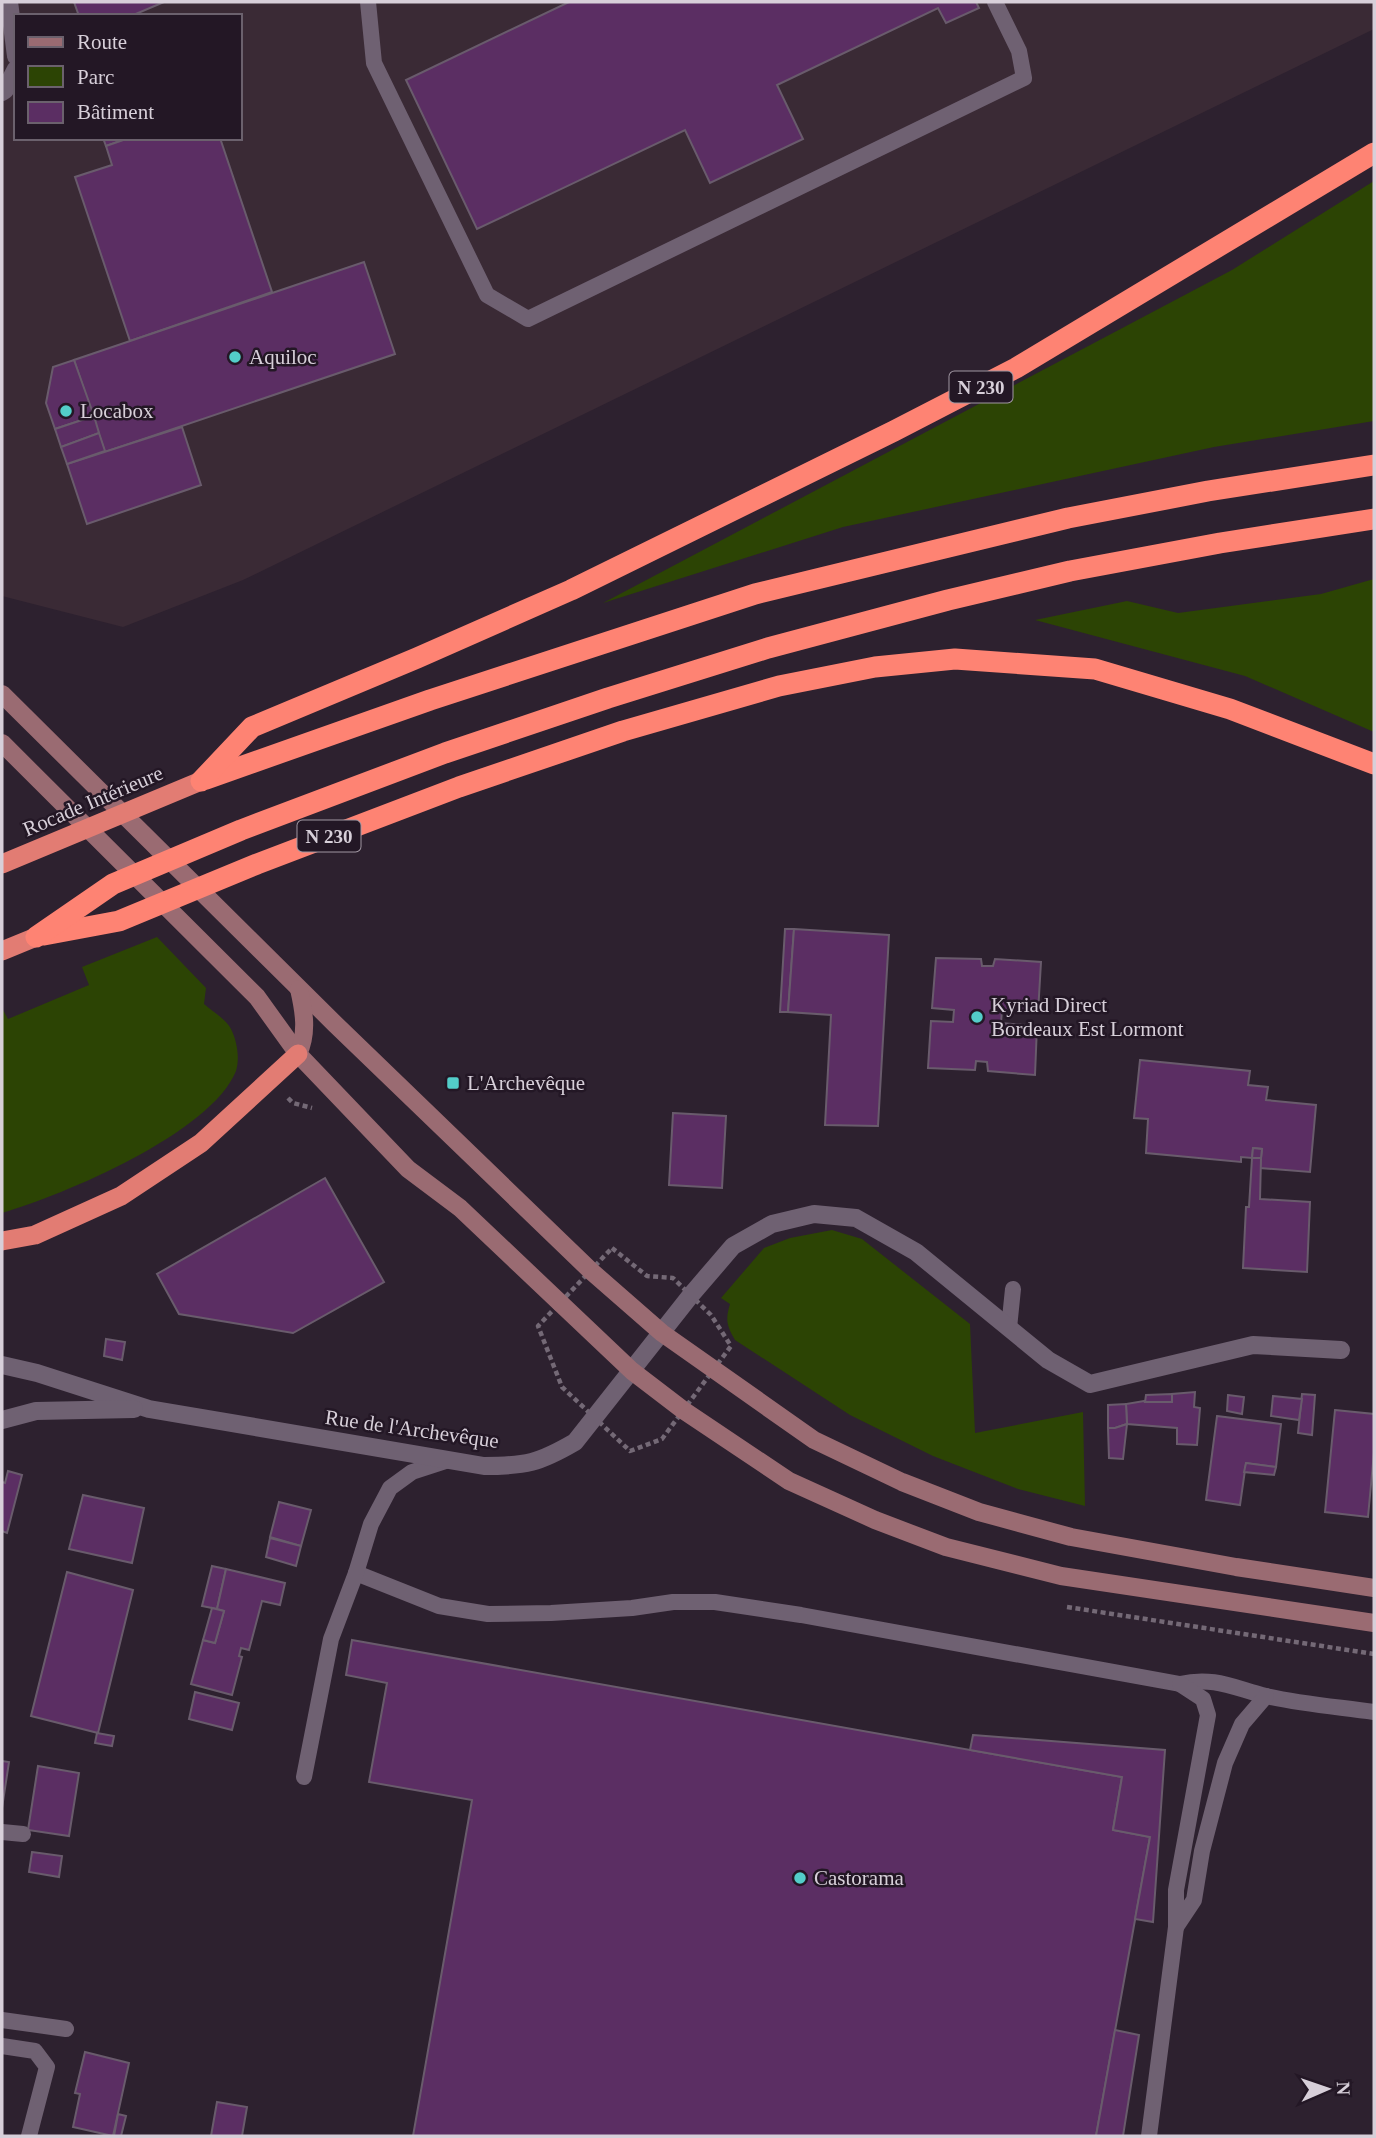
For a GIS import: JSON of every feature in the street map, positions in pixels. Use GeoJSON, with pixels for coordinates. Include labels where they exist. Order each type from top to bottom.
{"type":"FeatureCollection","features":[{"type":"Feature","properties":{"kind":"highway","name":"N 230"},"geometry":{"type":"LineString","coordinates":[[201,781],[252,727],[571,590],[894,431],[1016,368],[1374,153]]}},
{"type":"Feature","properties":{"kind":"highway","name":"N 230"},"geometry":{"type":"LineString","coordinates":[[201,781],[430,700],[755,594],[1068,518],[1208,491],[1374,465]]}},
{"type":"Feature","properties":{"kind":"highway","name":"N 230"},"geometry":{"type":"LineString","coordinates":[[36,937],[113,884],[241,830],[445,753],[674,677],[768,648],[1070,571],[1220,543],[1374,519]]}},
{"type":"Feature","properties":{"kind":"highway","name":"N 230"},"geometry":{"type":"LineString","coordinates":[[2,951],[36,937],[119,921],[257,864],[459,787],[623,732],[779,686],[875,667],[955,659],[1095,669],[1230,709],[1374,764]]}},
{"type":"Feature","properties":{"kind":"highway","name":"Rocade Intérieure"},"geometry":{"type":"LineString","coordinates":[[2,864],[201,781]]}},
{"type":"Feature","properties":{"kind":"highway"},"geometry":{"type":"LineString","coordinates":[[2,1241],[35,1234],[121,1196],[201,1143],[298,1054]]}},
{"type":"Feature","properties":{"kind":"main road"},"geometry":{"type":"LineString","coordinates":[[2,694],[299,988],[591,1271],[662,1333],[814,1440],[902,1482],[979,1512],[1071,1537],[1236,1567],[1374,1588]]}},
{"type":"Feature","properties":{"kind":"main road"},"geometry":{"type":"LineString","coordinates":[[2,743],[257,997],[298,1054],[408,1169],[460,1208],[632,1371],[683,1410],[789,1481],[875,1521],[946,1547],[1061,1576],[1374,1622]]}},
{"type":"Feature","properties":{"kind":"main road"},"geometry":{"type":"LineString","coordinates":[[298,1054],[304,1042],[304,1013],[299,988]]}},
{"type":"Feature","properties":{"kind":"street"},"geometry":{"type":"LineString","coordinates":[[9,2],[14,41]]}},
{"type":"Feature","properties":{"kind":"street"},"geometry":{"type":"LineString","coordinates":[[2,92],[14,73]]}},
{"type":"Feature","properties":{"kind":"street","name":"Rue de l'Archevêque"},"geometry":{"type":"LineString","coordinates":[[2,1365],[37,1373],[149,1409],[449,1460],[484,1465],[519,1465],[549,1457],[575,1442],[733,1246],[772,1224],[814,1214],[856,1218],[916,1252],[1048,1360],[1090,1384],[1253,1345],[1341,1350]]}},
{"type":"Feature","properties":{"kind":"street","name":"Rue de l'Archevêque"},"geometry":{"type":"LineString","coordinates":[[2,1420],[36,1411],[149,1409]]}},
{"type":"Feature","properties":{"kind":"lane"},"geometry":{"type":"LineString","coordinates":[[368,2],[374,63],[487,295],[528,319],[1024,78],[1019,51],[995,2]]}},
{"type":"Feature","properties":{"kind":"lane"},"geometry":{"type":"LineString","coordinates":[[1009,1328],[1013,1289]]}},
{"type":"Feature","properties":{"kind":"lane"},"geometry":{"type":"LineString","coordinates":[[304,1777],[331,1639],[372,1524],[390,1488],[412,1472],[449,1460]]}},
{"type":"Feature","properties":{"kind":"lane"},"geometry":{"type":"LineString","coordinates":[[356,1573],[439,1606],[488,1614],[632,1608],[673,1602],[715,1602],[801,1615],[1181,1684],[1198,1680],[1237,1686],[1266,1696],[1374,1712]]}},
{"type":"Feature","properties":{"kind":"lane"},"geometry":{"type":"LineString","coordinates":[[1149,2136],[1176,1927],[1176,1890],[1208,1715],[1203,1699],[1181,1684]]}},
{"type":"Feature","properties":{"kind":"lane"},"geometry":{"type":"LineString","coordinates":[[1176,1927],[1194,1900],[1202,1851],[1225,1763],[1242,1724],[1266,1696]]}},
{"type":"Feature","properties":{"kind":"lane"},"geometry":{"type":"LineString","coordinates":[[2,1832],[23,1834]]}},
{"type":"Feature","properties":{"kind":"lane"},"geometry":{"type":"LineString","coordinates":[[2,2020],[66,2029]]}},
{"type":"Feature","properties":{"kind":"lane"},"geometry":{"type":"LineString","coordinates":[[2,2046],[35,2051],[47,2067],[29,2136]]}},
{"type":"Feature","properties":{"kind":"shaded area"},"geometry":{"type":"Polygon","coordinates":[[[2,2],[1374,2],[1374,29],[243,580],[123,627],[2,596],[2,2]]]}},
{"type":"Feature","properties":{"kind":"green space"},"geometry":{"type":"Polygon","coordinates":[[[1374,181],[1374,421],[1214,447],[843,527],[603,603],[1232,270],[1374,181]]]}},
{"type":"Feature","properties":{"kind":"green space"},"geometry":{"type":"Polygon","coordinates":[[[1374,579],[1374,732],[1245,676],[1035,620],[1127,601],[1178,613],[1321,594],[1374,579]]]}},
{"type":"Feature","properties":{"kind":"green space"},"geometry":{"type":"Polygon","coordinates":[[[157,937],[206,988],[204,1004],[229,1026],[237,1050],[236,1071],[221,1094],[198,1117],[167,1138],[97,1177],[2,1213],[2,1008],[8,1019],[89,985],[82,967],[157,937]]]}},
{"type":"Feature","properties":{"kind":"green space"},"geometry":{"type":"Polygon","coordinates":[[[832,1230],[862,1239],[970,1324],[975,1433],[1083,1412],[1085,1506],[1018,1489],[933,1456],[850,1415],[735,1340],[728,1323],[730,1304],[721,1298],[764,1248],[790,1238],[832,1230]]]}},
{"type":"Feature","properties":{"kind":"building"},"geometry":{"type":"Polygon","coordinates":[[[74,2],[164,2],[136,14],[78,14],[74,2]]]}},
{"type":"Feature","properties":{"kind":"building"},"geometry":{"type":"Polygon","coordinates":[[[569,2],[976,2],[979,8],[946,23],[938,8],[777,85],[803,139],[710,183],[685,130],[477,229],[406,80],[569,2]]]}},
{"type":"Feature","properties":{"kind":"building"},"geometry":{"type":"Polygon","coordinates":[[[104,140],[123,140],[106,146],[104,140]]]}},
{"type":"Feature","properties":{"kind":"building"},"geometry":{"type":"Polygon","coordinates":[[[123,140],[221,140],[272,292],[130,341],[75,177],[112,165],[106,146],[123,140]]]}},
{"type":"Feature","properties":{"kind":"building","name":"Aquiloc"},"geometry":{"type":"Polygon","coordinates":[[[364,262],[395,354],[105,452],[74,360],[364,262]]]}},
{"type":"Feature","properties":{"kind":"building"},"geometry":{"type":"Polygon","coordinates":[[[74,360],[94,416],[55,429],[46,403],[53,367],[74,360]]]}},
{"type":"Feature","properties":{"kind":"building"},"geometry":{"type":"Polygon","coordinates":[[[94,416],[99,433],[61,447],[55,429],[94,416]]]}},
{"type":"Feature","properties":{"kind":"building"},"geometry":{"type":"Polygon","coordinates":[[[182,427],[201,485],[87,524],[67,464],[182,427]]]}},
{"type":"Feature","properties":{"kind":"building"},"geometry":{"type":"Polygon","coordinates":[[[99,433],[105,451],[67,464],[61,447],[99,433]]]}},
{"type":"Feature","properties":{"kind":"building"},"geometry":{"type":"Polygon","coordinates":[[[785,929],[794,929],[788,1012],[780,1012],[785,929]]]}},
{"type":"Feature","properties":{"kind":"building"},"geometry":{"type":"Polygon","coordinates":[[[794,929],[889,935],[878,1126],[825,1125],[831,1015],[788,1012],[794,929]]]}},
{"type":"Feature","properties":{"kind":"building","name":"Kyriad Direct Bordeaux Est Lormont"},"geometry":{"type":"Polygon","coordinates":[[[936,958],[981,959],[982,966],[993,966],[995,959],[1041,962],[1038,1013],[1002,1010],[1001,1023],[1037,1026],[1035,1075],[988,1071],[987,1062],[976,1061],[975,1070],[928,1068],[931,1021],[953,1022],[954,1010],[932,1008],[936,958]]]}},
{"type":"Feature","properties":{"kind":"building"},"geometry":{"type":"Polygon","coordinates":[[[1140,1060],[1250,1071],[1248,1085],[1268,1087],[1266,1100],[1316,1105],[1310,1172],[1260,1168],[1262,1149],[1253,1148],[1252,1158],[1241,1157],[1241,1162],[1146,1153],[1148,1119],[1134,1118],[1140,1060]]]}},
{"type":"Feature","properties":{"kind":"building"},"geometry":{"type":"Polygon","coordinates":[[[673,1113],[726,1116],[722,1188],[669,1185],[673,1113]]]}},
{"type":"Feature","properties":{"kind":"building"},"geometry":{"type":"Polygon","coordinates":[[[1253,1148],[1262,1149],[1261,1158],[1252,1158],[1253,1148]]]}},
{"type":"Feature","properties":{"kind":"building"},"geometry":{"type":"Polygon","coordinates":[[[1252,1158],[1261,1158],[1260,1199],[1310,1202],[1307,1272],[1243,1268],[1252,1158]]]}},
{"type":"Feature","properties":{"kind":"building"},"geometry":{"type":"Polygon","coordinates":[[[325,1178],[384,1282],[293,1333],[179,1314],[157,1274],[325,1178]]]}},
{"type":"Feature","properties":{"kind":"building"},"geometry":{"type":"Polygon","coordinates":[[[106,1339],[125,1342],[122,1360],[104,1356],[106,1339]]]}},
{"type":"Feature","properties":{"kind":"building"},"geometry":{"type":"Polygon","coordinates":[[[1195,1392],[1194,1407],[1200,1408],[1197,1445],[1177,1444],[1177,1428],[1127,1424],[1126,1404],[1144,1401],[1172,1402],[1172,1394],[1195,1392]]]}},
{"type":"Feature","properties":{"kind":"building"},"geometry":{"type":"Polygon","coordinates":[[[1172,1394],[1172,1402],[1145,1402],[1146,1395],[1172,1394]]]}},
{"type":"Feature","properties":{"kind":"building"},"geometry":{"type":"Polygon","coordinates":[[[1302,1394],[1315,1395],[1312,1435],[1298,1433],[1302,1394]]]}},
{"type":"Feature","properties":{"kind":"building"},"geometry":{"type":"Polygon","coordinates":[[[1228,1395],[1244,1397],[1242,1414],[1227,1411],[1228,1395]]]}},
{"type":"Feature","properties":{"kind":"building"},"geometry":{"type":"Polygon","coordinates":[[[1273,1396],[1302,1399],[1299,1420],[1271,1416],[1273,1396]]]}},
{"type":"Feature","properties":{"kind":"building"},"geometry":{"type":"Polygon","coordinates":[[[1126,1404],[1127,1424],[1108,1428],[1108,1405],[1126,1404]]]}},
{"type":"Feature","properties":{"kind":"building"},"geometry":{"type":"Polygon","coordinates":[[[1335,1410],[1374,1414],[1374,1452],[1368,1517],[1325,1512],[1335,1410]]]}},
{"type":"Feature","properties":{"kind":"building"},"geometry":{"type":"Polygon","coordinates":[[[1217,1416],[1281,1424],[1276,1467],[1246,1463],[1240,1505],[1206,1500],[1217,1416]]]}},
{"type":"Feature","properties":{"kind":"building"},"geometry":{"type":"Polygon","coordinates":[[[1127,1424],[1123,1459],[1109,1458],[1108,1428],[1127,1424]]]}},
{"type":"Feature","properties":{"kind":"building"},"geometry":{"type":"Polygon","coordinates":[[[1246,1463],[1276,1467],[1274,1475],[1244,1472],[1246,1463]]]}},
{"type":"Feature","properties":{"kind":"building"},"geometry":{"type":"Polygon","coordinates":[[[8,1471],[22,1475],[7,1533],[2,1531],[2,1482],[5,1483],[8,1471]]]}},
{"type":"Feature","properties":{"kind":"building"},"geometry":{"type":"Polygon","coordinates":[[[83,1495],[144,1508],[132,1563],[69,1549],[83,1495]]]}},
{"type":"Feature","properties":{"kind":"building"},"geometry":{"type":"Polygon","coordinates":[[[279,1502],[311,1510],[301,1546],[270,1537],[279,1502]]]}},
{"type":"Feature","properties":{"kind":"building"},"geometry":{"type":"Polygon","coordinates":[[[270,1538],[301,1546],[296,1566],[266,1557],[270,1538]]]}},
{"type":"Feature","properties":{"kind":"building"},"geometry":{"type":"Polygon","coordinates":[[[212,1566],[226,1569],[217,1609],[202,1606],[212,1566]]]}},
{"type":"Feature","properties":{"kind":"building"},"geometry":{"type":"Polygon","coordinates":[[[226,1569],[285,1583],[280,1605],[262,1601],[249,1650],[241,1648],[239,1656],[242,1657],[232,1695],[191,1684],[203,1640],[215,1643],[224,1611],[217,1609],[226,1569]]]}},
{"type":"Feature","properties":{"kind":"building"},"geometry":{"type":"Polygon","coordinates":[[[67,1572],[133,1590],[98,1733],[31,1716],[67,1572]]]}},
{"type":"Feature","properties":{"kind":"building"},"geometry":{"type":"Polygon","coordinates":[[[212,1608],[224,1611],[215,1643],[203,1640],[212,1608]]]}},
{"type":"Feature","properties":{"kind":"building","name":"Castorama"},"geometry":{"type":"Polygon","coordinates":[[[352,1640],[1122,1777],[1113,1830],[1150,1837],[1096,2136],[413,2136],[472,1800],[369,1782],[387,1683],[346,1675],[352,1640]]]}},
{"type":"Feature","properties":{"kind":"building"},"geometry":{"type":"Polygon","coordinates":[[[195,1692],[239,1703],[232,1730],[189,1719],[195,1692]]]}},
{"type":"Feature","properties":{"kind":"building"},"geometry":{"type":"Polygon","coordinates":[[[97,1733],[114,1736],[112,1746],[95,1743],[97,1733]]]}},
{"type":"Feature","properties":{"kind":"building"},"geometry":{"type":"Polygon","coordinates":[[[973,1735],[1165,1750],[1153,1922],[1135,1919],[1150,1837],[1113,1830],[1122,1777],[970,1750],[973,1735]]]}},
{"type":"Feature","properties":{"kind":"building"},"geometry":{"type":"Polygon","coordinates":[[[2,1761],[9,1762],[2,1808],[2,1761]]]}},
{"type":"Feature","properties":{"kind":"building"},"geometry":{"type":"Polygon","coordinates":[[[38,1766],[79,1773],[69,1836],[28,1830],[38,1766]]]}},
{"type":"Feature","properties":{"kind":"building"},"geometry":{"type":"Polygon","coordinates":[[[32,1852],[62,1856],[59,1877],[29,1872],[32,1852]]]}},
{"type":"Feature","properties":{"kind":"building"},"geometry":{"type":"Polygon","coordinates":[[[1115,2030],[1139,2035],[1123,2136],[1096,2136],[1115,2030]]]}},
{"type":"Feature","properties":{"kind":"building"},"geometry":{"type":"Polygon","coordinates":[[[85,2052],[129,2063],[113,2136],[73,2127],[80,2094],[75,2093],[85,2052]]]}},
{"type":"Feature","properties":{"kind":"building"},"geometry":{"type":"Polygon","coordinates":[[[217,2102],[247,2107],[242,2136],[211,2136],[217,2102]]]}},
{"type":"Feature","properties":{"kind":"building"},"geometry":{"type":"Polygon","coordinates":[[[118,2114],[126,2116],[121,2136],[114,2136],[118,2114]]]}},
{"type":"Feature","properties":{"kind":"place","name":"Aquiloc"},"geometry":{"type":"Point","coordinates":[235,357]}},
{"type":"Feature","properties":{"kind":"place","name":"Locabox"},"geometry":{"type":"Point","coordinates":[66,411]}},
{"type":"Feature","properties":{"kind":"place","name":"Kyriad Direct Bordeaux Est Lormont"},"geometry":{"type":"Point","coordinates":[977,1017]}},
{"type":"Feature","properties":{"kind":"place","name":"L'Archevêque"},"geometry":{"type":"Point","coordinates":[453,1083]}},
{"type":"Feature","properties":{"kind":"place","name":"Castorama"},"geometry":{"type":"Point","coordinates":[800,1878]}}]}
